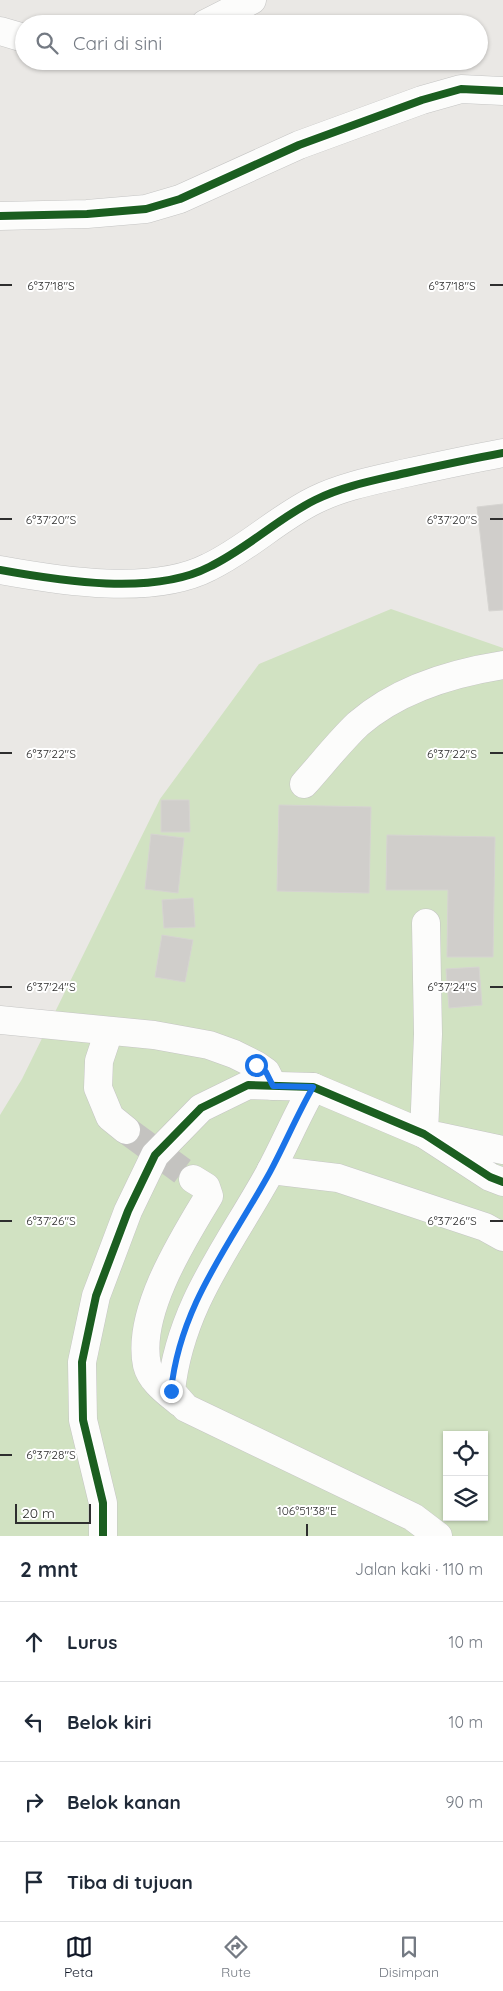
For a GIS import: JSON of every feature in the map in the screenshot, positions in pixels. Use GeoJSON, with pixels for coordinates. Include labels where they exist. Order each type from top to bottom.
{"type":"FeatureCollection","features":[{"type":"Feature","properties":{"kind":"street"},"geometry":{"type":"LineString","coordinates":[[223,15],[252,0]]}},
{"type":"Feature","properties":{"kind":"street"},"geometry":{"type":"LineString","coordinates":[[0,31],[15,35]]}},
{"type":"Feature","properties":{"kind":"street"},"geometry":{"type":"LineString","coordinates":[[0,216],[87,214],[146,209],[180,199],[299,145],[422,100],[461,89],[503,91]]}},
{"type":"Feature","properties":{"kind":"street"},"geometry":{"type":"LineString","coordinates":[[0,570],[30,576],[118,583],[156,584],[184,578],[210,567],[315,500],[379,479],[503,453]]}},
{"type":"Feature","properties":{"kind":"street"},"geometry":{"type":"LineString","coordinates":[[304,784],[360,723],[414,688],[459,674],[503,665]]}},
{"type":"Feature","properties":{"kind":"street"},"geometry":{"type":"LineString","coordinates":[[424,1134],[428,1034],[426,923]]}},
{"type":"Feature","properties":{"kind":"street"},"geometry":{"type":"LineString","coordinates":[[0,1020],[182,1039],[225,1051],[266,1072],[273,1086]]}},
{"type":"Feature","properties":{"kind":"street"},"geometry":{"type":"LineString","coordinates":[[109,1031],[99,1061],[98,1088],[110,1117],[126,1130]]}},
{"type":"Feature","properties":{"kind":"street"},"geometry":{"type":"LineString","coordinates":[[103,1536],[103,1503],[83,1420],[82,1362],[96,1296],[124,1220],[155,1155],[201,1108],[248,1085],[313,1087],[424,1134],[490,1177],[503,1182]]}},
{"type":"Feature","properties":{"kind":"street"},"geometry":{"type":"LineString","coordinates":[[186,1408],[171,1391],[174,1366],[182,1334],[202,1287],[271,1170],[313,1087]]}},
{"type":"Feature","properties":{"kind":"street"},"geometry":{"type":"LineString","coordinates":[[424,1134],[503,1150]]}},
{"type":"Feature","properties":{"kind":"street"},"geometry":{"type":"LineString","coordinates":[[271,1170],[338,1178],[485,1227],[503,1237]]}},
{"type":"Feature","properties":{"kind":"street"},"geometry":{"type":"LineString","coordinates":[[193,1179],[206,1187],[209,1196],[177,1249],[155,1303],[145,1337],[148,1366],[158,1385],[186,1408],[413,1517],[438,1536]]}},
{"type":"Feature","properties":{"kind":"green space"},"geometry":{"type":"Polygon","coordinates":[[[391,609],[503,648],[503,1536],[0,1536],[0,1115],[22,1079],[160,799],[259,664],[391,609]]]}},
{"type":"Feature","properties":{"kind":"building"},"geometry":{"type":"Polygon","coordinates":[[[503,504],[503,610],[489,611],[477,507],[503,504]]]}},
{"type":"Feature","properties":{"kind":"building"},"geometry":{"type":"Polygon","coordinates":[[[161,800],[189,800],[190,832],[161,832],[161,800]]]}},
{"type":"Feature","properties":{"kind":"building"},"geometry":{"type":"Polygon","coordinates":[[[279,805],[371,807],[369,893],[277,891],[279,805]]]}},
{"type":"Feature","properties":{"kind":"building"},"geometry":{"type":"Polygon","coordinates":[[[151,834],[184,838],[178,893],[145,889],[151,834]]]}},
{"type":"Feature","properties":{"kind":"building"},"geometry":{"type":"Polygon","coordinates":[[[387,835],[495,837],[493,957],[447,957],[448,890],[386,890],[387,835]]]}},
{"type":"Feature","properties":{"kind":"building"},"geometry":{"type":"Polygon","coordinates":[[[193,898],[195,927],[164,928],[162,900],[193,898]]]}},
{"type":"Feature","properties":{"kind":"building"},"geometry":{"type":"Polygon","coordinates":[[[162,935],[193,940],[185,982],[155,977],[162,935]]]}},
{"type":"Feature","properties":{"kind":"building"},"geometry":{"type":"Polygon","coordinates":[[[479,967],[482,1005],[449,1008],[446,969],[479,967]]]}},
{"type":"Feature","properties":{"kind":"tunnel"},"geometry":{"type":"LineString","coordinates":[[126,1130],[193,1179]]}},
{"type":"Feature","properties":{"kind":"cycle path"},"geometry":{"type":"LineString","coordinates":[[0,216],[87,214],[146,209],[180,199],[299,145],[422,100],[461,89],[503,91]]}},
{"type":"Feature","properties":{"kind":"cycle path"},"geometry":{"type":"LineString","coordinates":[[0,570],[78,582],[106,584],[134,584],[186,576],[223,560],[301,507],[326,495],[371,481],[503,453]]}},
{"type":"Feature","properties":{"kind":"cycle path"},"geometry":{"type":"LineString","coordinates":[[103,1536],[103,1503],[83,1420],[82,1362],[96,1296],[128,1211],[155,1155],[201,1108],[248,1085],[313,1087],[424,1134],[490,1177],[503,1182]]}},
{"type":"Feature","properties":{"kind":"route"},"geometry":{"type":"LineString","coordinates":[[171,1391],[174,1366],[182,1334],[202,1287],[271,1170],[298,1112],[313,1087],[273,1086],[266,1072],[256,1065]]}}]}
